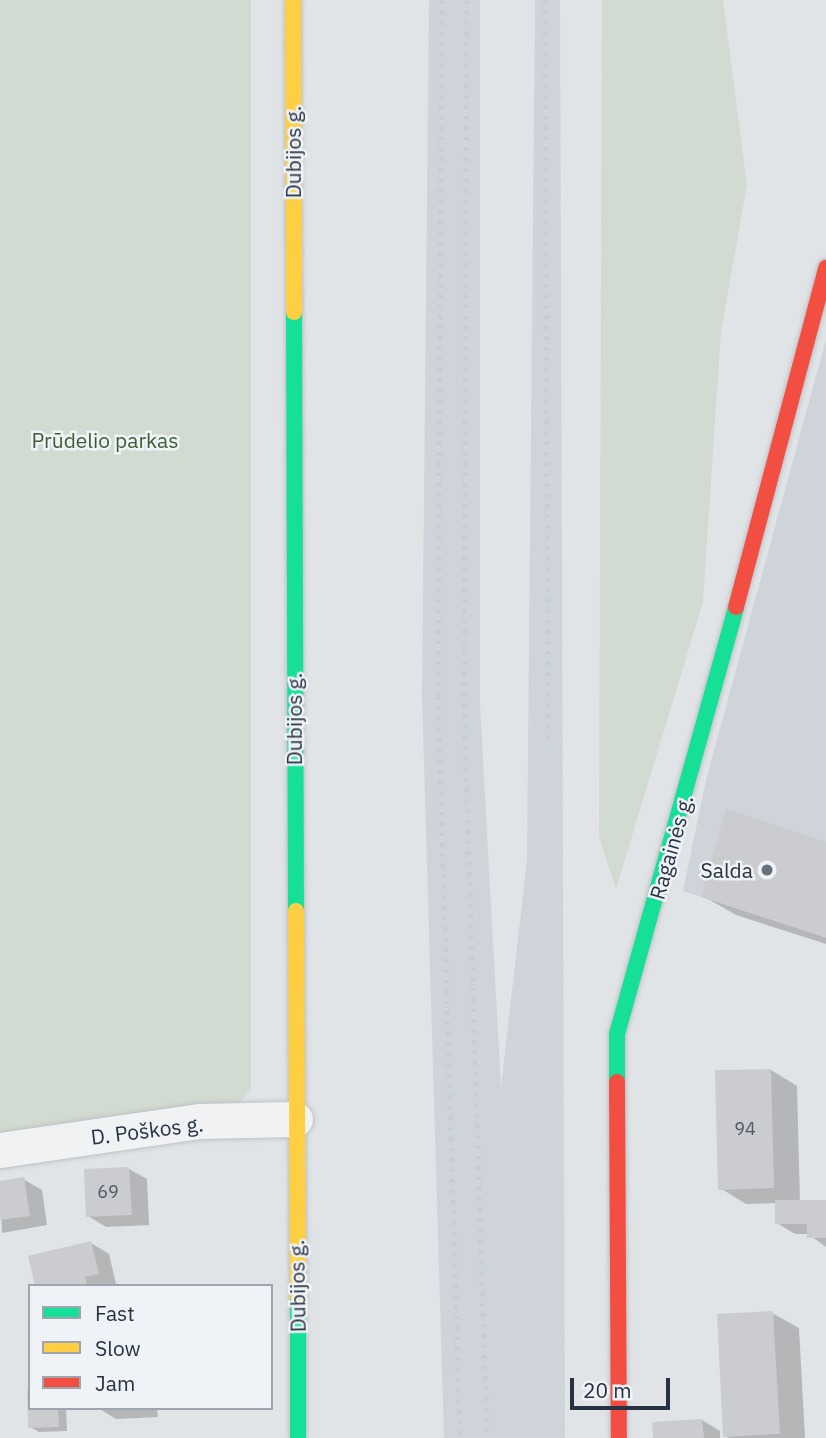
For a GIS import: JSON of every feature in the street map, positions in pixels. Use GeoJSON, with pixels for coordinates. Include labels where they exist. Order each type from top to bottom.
{"type":"FeatureCollection","features":[{"type":"Feature","properties":{"kind":"main road","name":"Dubijos g."},"geometry":{"type":"LineString","coordinates":[[293,0],[298,1438]]}},
{"type":"Feature","properties":{"kind":"main road","name":"Ragainės g."},"geometry":{"type":"LineString","coordinates":[[619,1438],[617,1034],[691,778],[826,268]]}},
{"type":"Feature","properties":{"kind":"street","name":"D. Poškos g."},"geometry":{"type":"LineString","coordinates":[[0,1150],[199,1121],[295,1119]]}},
{"type":"Feature","properties":{"kind":"shaded area"},"geometry":{"type":"Polygon","coordinates":[[[429,0],[480,0],[480,704],[501,1087],[527,860],[535,0],[560,0],[565,1438],[444,1438],[422,697],[429,0]]]}},
{"type":"Feature","properties":{"kind":"shaded area"},"geometry":{"type":"Polygon","coordinates":[[[826,339],[826,938],[683,891],[706,780],[826,339]]]}},
{"type":"Feature","properties":{"kind":"green space","name":"Prūdelio parkas"},"geometry":{"type":"Polygon","coordinates":[[[0,0],[251,0],[251,1090],[239,1103],[0,1150],[0,0]]]}},
{"type":"Feature","properties":{"kind":"green space"},"geometry":{"type":"Polygon","coordinates":[[[602,0],[723,0],[747,185],[721,332],[703,602],[616,889],[599,837],[602,0]]]}},
{"type":"Feature","properties":{"kind":"building","name":"Salda"},"geometry":{"type":"Polygon","coordinates":[[[726,809],[826,842],[826,938],[701,897],[726,809]]]}},
{"type":"Feature","properties":{"kind":"building"},"geometry":{"type":"Polygon","coordinates":[[[771,1069],[774,1188],[718,1190],[715,1070],[771,1069]]]}},
{"type":"Feature","properties":{"kind":"building"},"geometry":{"type":"Polygon","coordinates":[[[129,1167],[132,1215],[86,1217],[84,1169],[129,1167]]]}},
{"type":"Feature","properties":{"kind":"building"},"geometry":{"type":"Polygon","coordinates":[[[24,1177],[30,1216],[0,1220],[0,1181],[24,1177]]]}},
{"type":"Feature","properties":{"kind":"building"},"geometry":{"type":"Polygon","coordinates":[[[775,1200],[826,1200],[826,1238],[807,1238],[807,1224],[775,1224],[775,1200]]]}},
{"type":"Feature","properties":{"kind":"building"},"geometry":{"type":"Polygon","coordinates":[[[91,1241],[99,1274],[85,1277],[87,1284],[35,1284],[28,1256],[91,1241]]]}},
{"type":"Feature","properties":{"kind":"building"},"geometry":{"type":"Polygon","coordinates":[[[773,1311],[780,1434],[723,1437],[717,1314],[773,1311]]]}},
{"type":"Feature","properties":{"kind":"building"},"geometry":{"type":"Polygon","coordinates":[[[27,1386],[28,1410],[58,1410],[59,1427],[28,1428],[27,1386]]]}},
{"type":"Feature","properties":{"kind":"building"},"geometry":{"type":"Polygon","coordinates":[[[702,1419],[704,1438],[653,1438],[652,1422],[702,1419]]]}},
{"type":"Feature","properties":{"kind":"railway"},"geometry":{"type":"LineString","coordinates":[[442,0],[438,696],[460,1438]]}},
{"type":"Feature","properties":{"kind":"railway"},"geometry":{"type":"LineString","coordinates":[[467,0],[464,704],[487,1438]]}},
{"type":"Feature","properties":{"kind":"railway"},"geometry":{"type":"LineString","coordinates":[[545,0],[548,739]]}},
{"type":"Feature","properties":{"kind":"traffic: fast"},"geometry":{"type":"LineString","coordinates":[[294,312],[296,911]]}},
{"type":"Feature","properties":{"kind":"traffic: fast"},"geometry":{"type":"LineString","coordinates":[[617,1082],[617,1034],[736,607]]}},
{"type":"Feature","properties":{"kind":"traffic: fast"},"geometry":{"type":"LineString","coordinates":[[298,1297],[298,1438]]}},
{"type":"Feature","properties":{"kind":"traffic: slow"},"geometry":{"type":"LineString","coordinates":[[293,0],[294,312]]}},
{"type":"Feature","properties":{"kind":"traffic: slow"},"geometry":{"type":"LineString","coordinates":[[296,911],[298,1297]]}},
{"type":"Feature","properties":{"kind":"traffic: jam"},"geometry":{"type":"LineString","coordinates":[[736,607],[826,268]]}},
{"type":"Feature","properties":{"kind":"traffic: jam"},"geometry":{"type":"LineString","coordinates":[[617,1082],[619,1438]]}},
{"type":"Feature","properties":{"kind":"place","name":"Salda"},"geometry":{"type":"Point","coordinates":[767,870]}}]}
